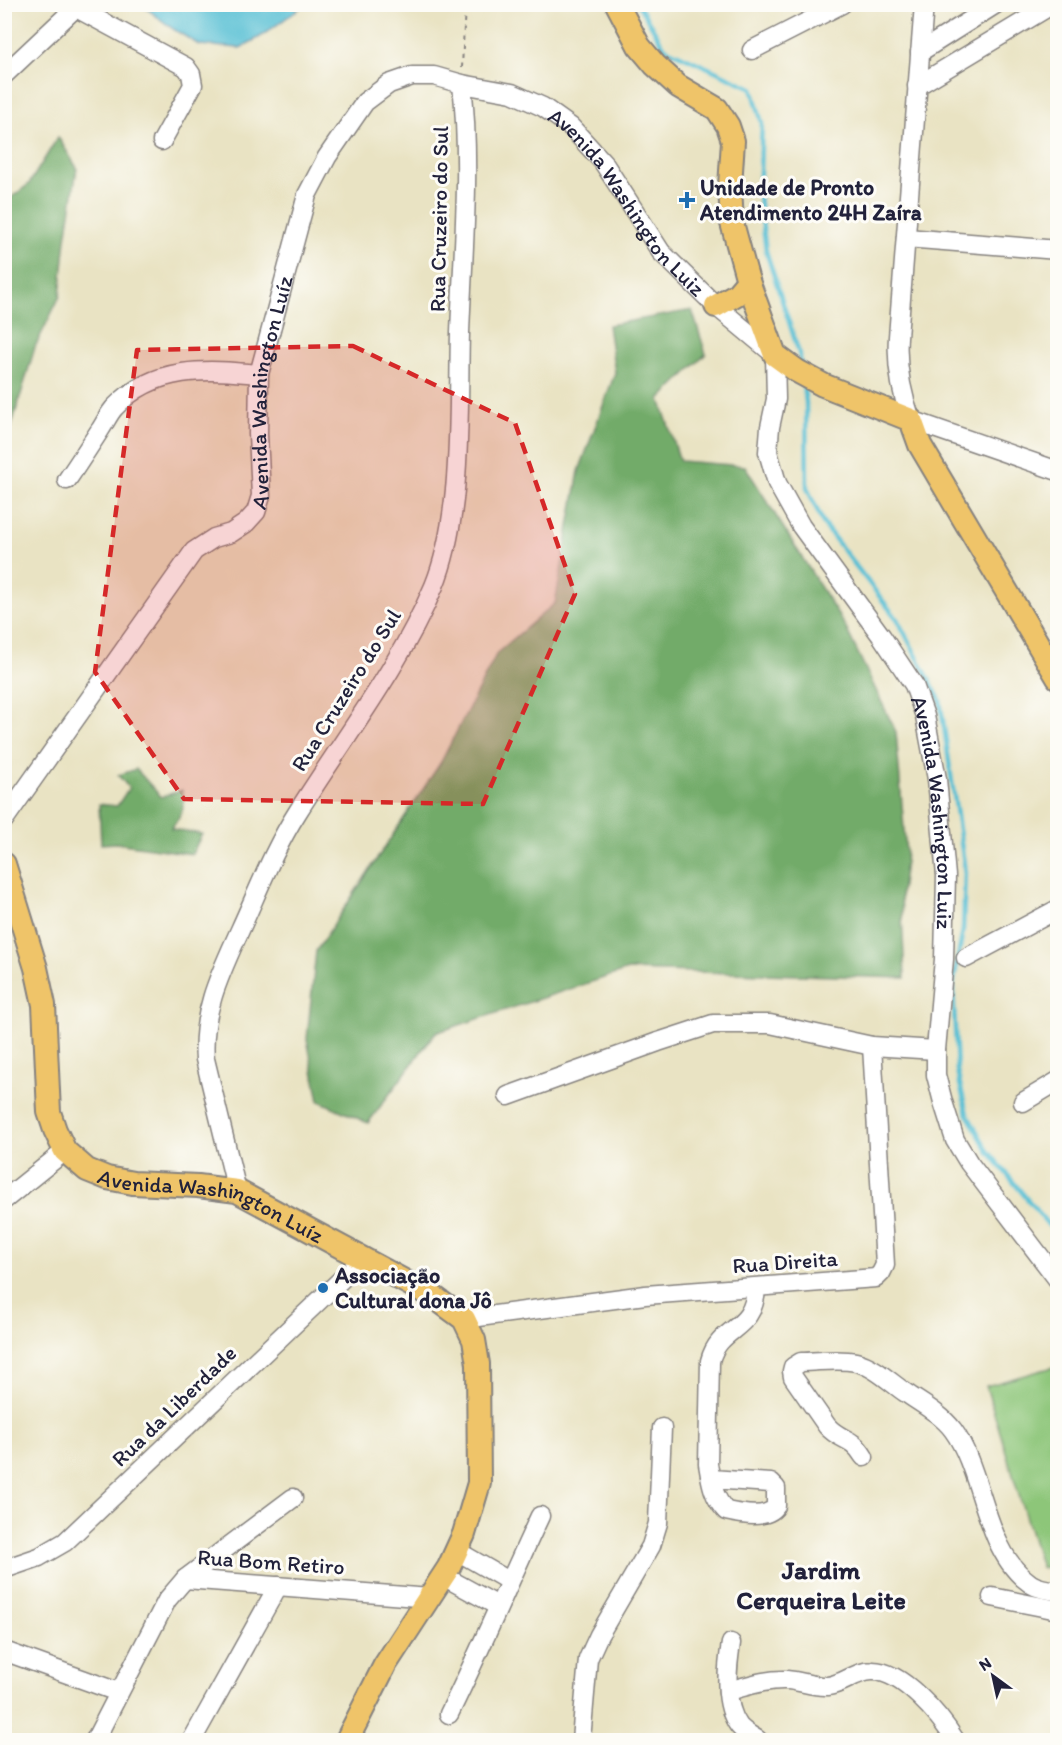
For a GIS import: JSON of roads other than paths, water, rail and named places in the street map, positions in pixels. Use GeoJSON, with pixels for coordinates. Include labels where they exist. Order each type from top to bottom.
{"type":"FeatureCollection","features":[{"type":"Feature","properties":{"kind":"main road"},"geometry":{"type":"LineString","coordinates":[[617,4],[639,45],[654,65],[678,86],[717,110],[728,126],[733,141],[730,186],[732,223],[748,281],[775,355]]}},
{"type":"Feature","properties":{"kind":"main road"},"geometry":{"type":"LineString","coordinates":[[716,306],[737,294],[748,281]]}},
{"type":"Feature","properties":{"kind":"main road","name":"Avenida Washington Luiz"},"geometry":{"type":"LineString","coordinates":[[775,355],[822,385],[911,420]]}},
{"type":"Feature","properties":{"kind":"main road"},"geometry":{"type":"LineString","coordinates":[[911,420],[920,445],[1058,678]]}},
{"type":"Feature","properties":{"kind":"main road","name":"Avenida Washington Luíz"},"geometry":{"type":"LineString","coordinates":[[4,864],[36,968],[44,1005],[48,1112],[65,1151],[87,1170],[107,1178],[133,1183],[198,1186],[237,1191],[434,1297],[464,1319]]}},
{"type":"Feature","properties":{"kind":"main road"},"geometry":{"type":"LineString","coordinates":[[347,1740],[385,1665],[430,1598],[465,1534],[479,1483],[478,1364],[474,1340],[464,1319]]}},
{"type":"Feature","properties":{"kind":"street"},"geometry":{"type":"LineString","coordinates":[[752,50],[842,4]]}},
{"type":"Feature","properties":{"kind":"street"},"geometry":{"type":"LineString","coordinates":[[924,4],[897,358],[903,399],[911,420],[1058,471]]}},
{"type":"Feature","properties":{"kind":"street"},"geometry":{"type":"LineString","coordinates":[[920,52],[996,4]]}},
{"type":"Feature","properties":{"kind":"street"},"geometry":{"type":"LineString","coordinates":[[917,86],[1053,4]]}},
{"type":"Feature","properties":{"kind":"street"},"geometry":{"type":"LineString","coordinates":[[4,75],[72,7],[186,67],[193,85],[162,141]]}},
{"type":"Feature","properties":{"kind":"street","name":"Avenida Washington Luíz"},"geometry":{"type":"LineString","coordinates":[[4,820],[194,551],[214,538],[246,523],[256,512],[261,496],[258,434],[259,374],[307,195],[345,129],[365,102],[389,84],[412,76],[434,76],[462,84]]}},
{"type":"Feature","properties":{"kind":"street","name":"Avenida Washington Luiz"},"geometry":{"type":"LineString","coordinates":[[462,84],[512,93],[543,107],[572,127],[603,162],[661,252],[716,306],[775,355],[776,399],[768,452],[777,483],[801,526],[914,685],[925,716],[937,779],[946,876],[944,959],[936,1075],[955,1140],[969,1163],[1058,1280]]}},
{"type":"Feature","properties":{"kind":"street","name":"Rua Cruzeiro do Sul"},"geometry":{"type":"LineString","coordinates":[[237,1191],[205,1059],[204,1040],[207,1014],[222,970],[295,816],[388,676],[435,584],[448,543],[456,477],[464,218],[466,135],[462,84]]}},
{"type":"Feature","properties":{"kind":"street"},"geometry":{"type":"LineString","coordinates":[[906,238],[1058,250]]}},
{"type":"Feature","properties":{"kind":"street"},"geometry":{"type":"LineString","coordinates":[[67,480],[115,407],[143,386],[191,370],[259,374]]}},
{"type":"Feature","properties":{"kind":"street"},"geometry":{"type":"LineString","coordinates":[[966,958],[1058,909]]}},
{"type":"Feature","properties":{"kind":"street"},"geometry":{"type":"LineString","coordinates":[[508,1096],[713,1024],[770,1024],[872,1046],[936,1050]]}},
{"type":"Feature","properties":{"kind":"street","name":"Rua Direita"},"geometry":{"type":"LineString","coordinates":[[464,1319],[645,1295],[876,1278],[885,1265],[872,1046]]}},
{"type":"Feature","properties":{"kind":"street"},"geometry":{"type":"LineString","coordinates":[[1023,1102],[1058,1081]]}},
{"type":"Feature","properties":{"kind":"street"},"geometry":{"type":"LineString","coordinates":[[4,1200],[65,1151]]}},
{"type":"Feature","properties":{"kind":"street","name":"Rua da Liberdade"},"geometry":{"type":"LineString","coordinates":[[4,1569],[39,1557],[65,1542],[364,1258]]}},
{"type":"Feature","properties":{"kind":"street"},"geometry":{"type":"LineString","coordinates":[[712,1486],[771,1483],[776,1488],[776,1506],[770,1512],[762,1514],[726,1511],[718,1502],[712,1486],[707,1432],[712,1353],[722,1338],[746,1319],[752,1311],[756,1288]]}},
{"type":"Feature","properties":{"kind":"street"},"geometry":{"type":"LineString","coordinates":[[864,1457],[857,1446],[833,1432],[828,1426],[793,1377],[792,1371],[796,1364],[856,1362],[869,1367],[936,1413],[953,1430],[967,1456],[992,1529],[1015,1567],[1032,1584],[1058,1592]]}},
{"type":"Feature","properties":{"kind":"street"},"geometry":{"type":"LineString","coordinates":[[581,1740],[588,1659],[599,1635],[651,1546],[658,1523],[662,1428]]}},
{"type":"Feature","properties":{"kind":"street"},"geometry":{"type":"LineString","coordinates":[[185,1579],[293,1498]]}},
{"type":"Feature","properties":{"kind":"street"},"geometry":{"type":"LineString","coordinates":[[449,1714],[540,1516]]}},
{"type":"Feature","properties":{"kind":"street"},"geometry":{"type":"LineString","coordinates":[[457,1551],[509,1581]]}},
{"type":"Feature","properties":{"kind":"street"},"geometry":{"type":"LineString","coordinates":[[443,1576],[498,1606]]}},
{"type":"Feature","properties":{"kind":"street","name":"Rua Bom Retiro"},"geometry":{"type":"LineString","coordinates":[[95,1740],[167,1600],[185,1579],[430,1598]]}},
{"type":"Feature","properties":{"kind":"street"},"geometry":{"type":"LineString","coordinates":[[192,1740],[278,1586]]}},
{"type":"Feature","properties":{"kind":"street"},"geometry":{"type":"LineString","coordinates":[[992,1597],[1058,1610]]}},
{"type":"Feature","properties":{"kind":"street"},"geometry":{"type":"LineString","coordinates":[[731,1643],[727,1667],[728,1691],[734,1716],[740,1727],[758,1740]]}},
{"type":"Feature","properties":{"kind":"street"},"geometry":{"type":"LineString","coordinates":[[4,1651],[118,1692]]}},
{"type":"Feature","properties":{"kind":"street"},"geometry":{"type":"LineString","coordinates":[[728,1691],[775,1680],[828,1686],[862,1672],[883,1673],[908,1687],[930,1706],[955,1740]]}},
{"type":"Feature","properties":{"kind":"street"},"geometry":{"type":"LineString","coordinates":[[361,1713],[361,1740]]}},
{"type":"Feature","properties":{"kind":"water"},"geometry":{"type":"Polygon","coordinates":[[[142,5],[304,5],[260,37],[240,48],[199,45],[173,29],[142,5]]]}},
{"type":"Feature","properties":{"kind":"waterway"},"geometry":{"type":"LineString","coordinates":[[638,4],[665,48],[752,88],[762,123],[759,196],[766,251],[801,364]]}},
{"type":"Feature","properties":{"kind":"waterway"},"geometry":{"type":"LineString","coordinates":[[803,384],[806,402],[807,488],[824,525],[897,619],[940,700],[965,870],[963,930],[953,985],[957,1071],[967,1114],[988,1151],[1058,1239]]}},
{"type":"Feature","properties":{"kind":"place","name":"Unidade de Pronto Atendimento 24H Zaíra"},"geometry":{"type":"Point","coordinates":[687,200]}},
{"type":"Feature","properties":{"kind":"place","name":"Associação Cultural dona Jô"},"geometry":{"type":"Point","coordinates":[323,1288]}},
{"type":"Feature","properties":{"kind":"district","name":"Jardim Cerqueira Leite"},"geometry":{"type":"Point","coordinates":[821,1585]}}]}
